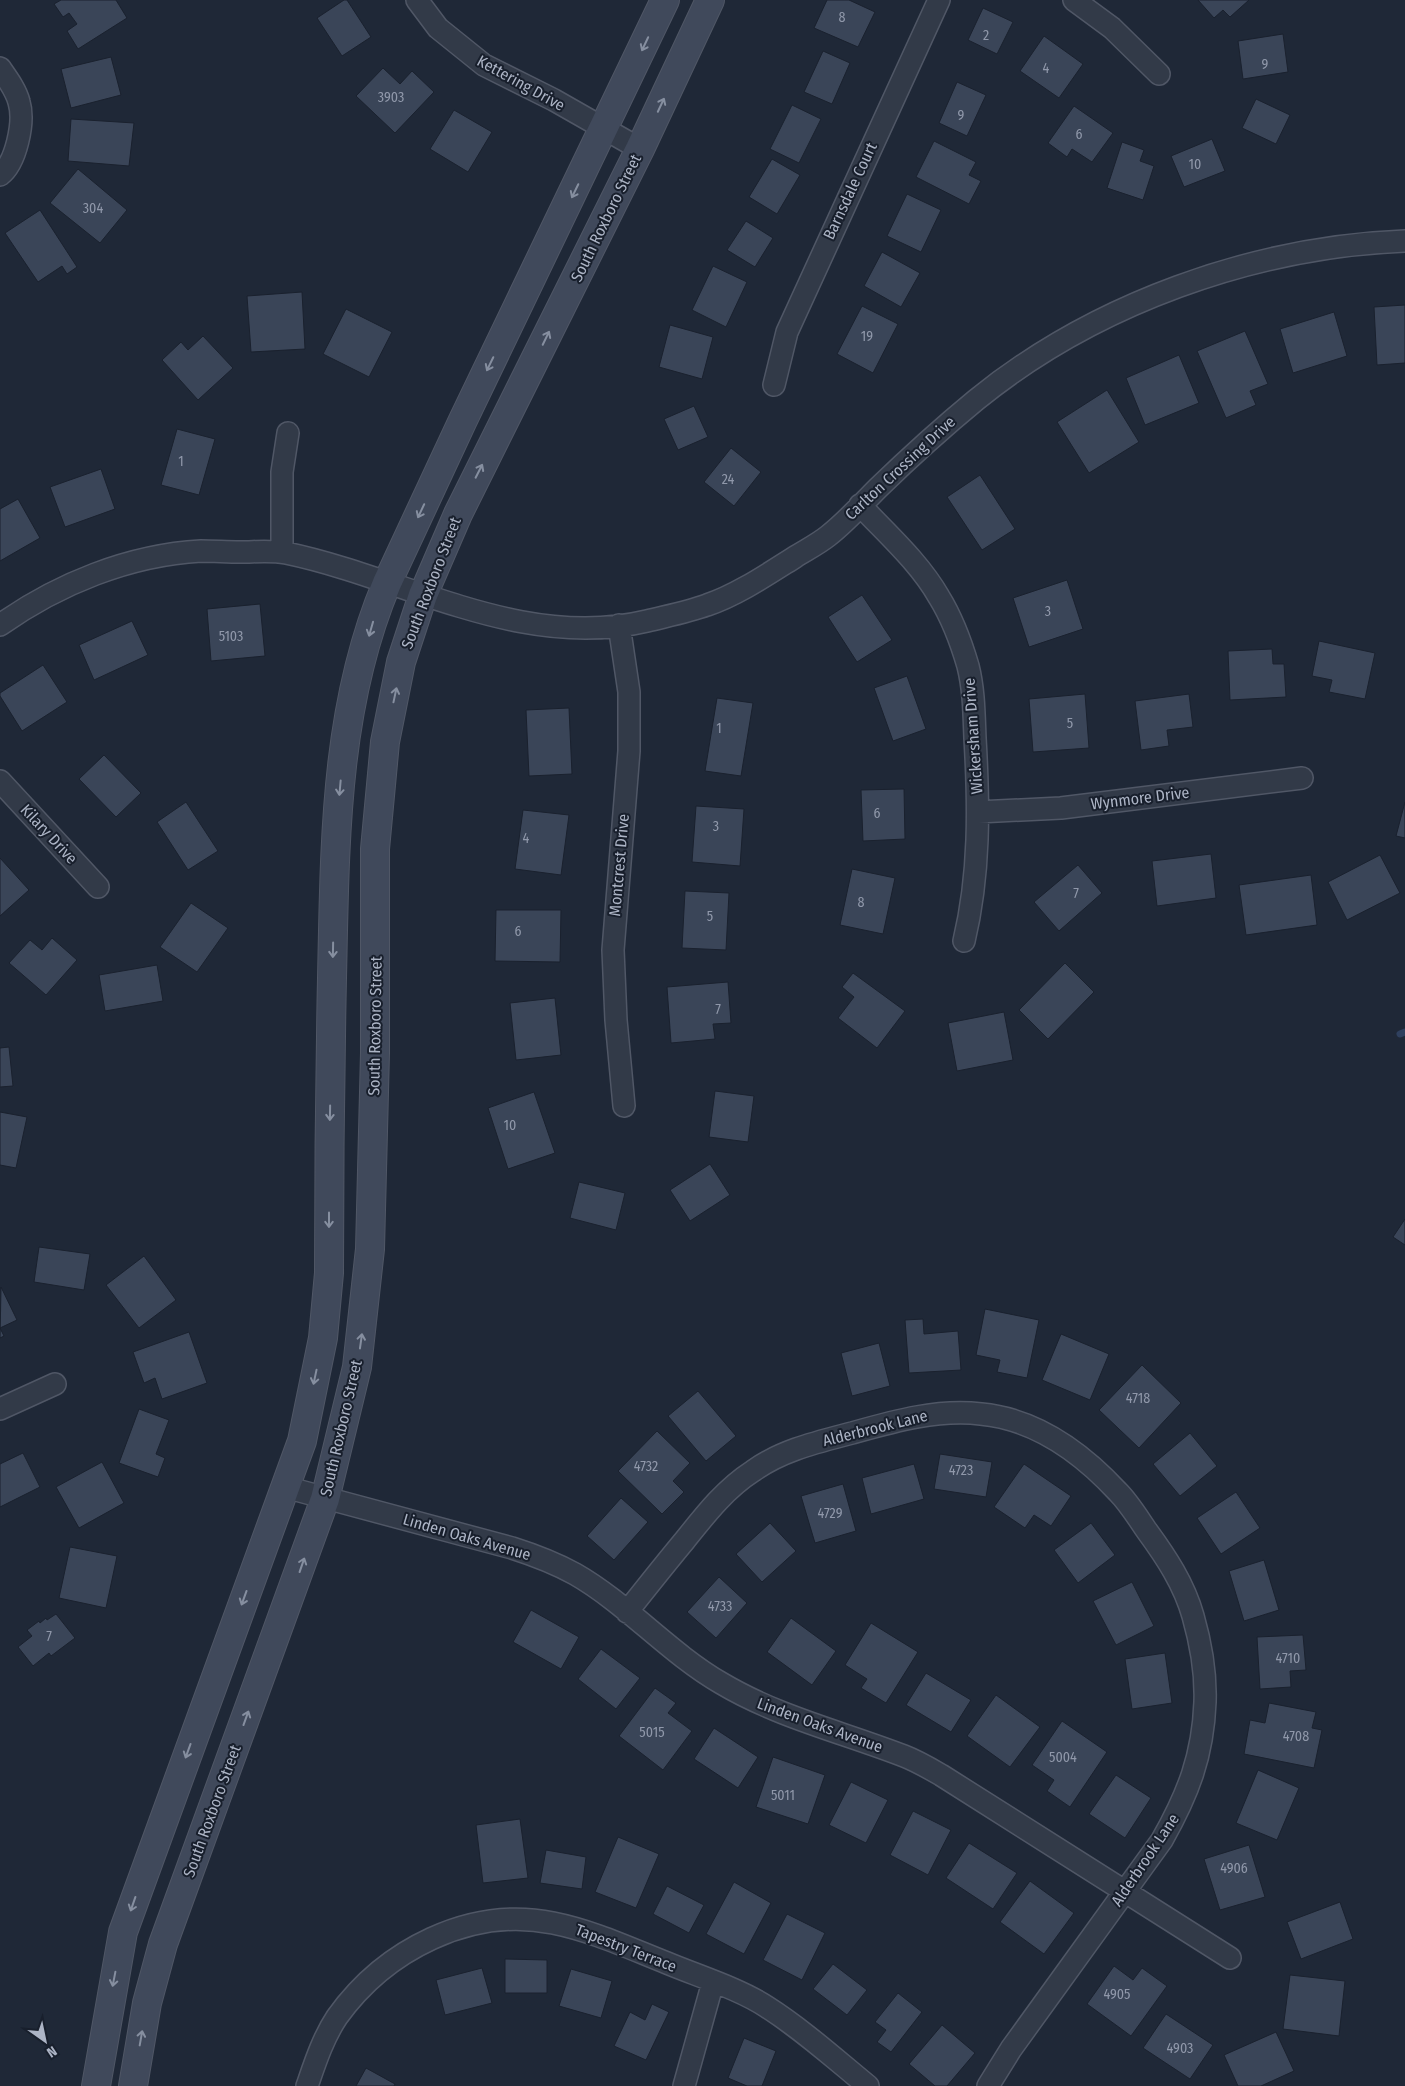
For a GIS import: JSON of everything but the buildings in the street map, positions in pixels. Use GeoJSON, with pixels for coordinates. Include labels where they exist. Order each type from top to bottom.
{"type":"FeatureCollection","features":[{"type":"Feature","properties":{"kind":"street","name":"Kettering Drive"},"geometry":{"type":"LineString","coordinates":[[416,0],[438,28],[484,66],[554,100],[640,149]]}},
{"type":"Feature","properties":{"kind":"street"},"geometry":{"type":"LineString","coordinates":[[96,2086],[123,1932],[302,1441],[323,1338],[328,1272],[335,838],[343,754],[356,684],[377,608],[388,583],[463,420],[666,0]]}},
{"type":"Feature","properties":{"kind":"street","name":"South Roxboro Street"},"geometry":{"type":"LineString","coordinates":[[132,2086],[147,2003],[163,1944],[325,1499],[357,1367],[370,1249],[375,1053],[375,849],[385,742],[401,662],[423,595],[458,514],[640,149],[710,0]]}},
{"type":"Feature","properties":{"kind":"street","name":"Barnsdale Court"},"geometry":{"type":"LineString","coordinates":[[774,385],[787,332],[939,0]]}},
{"type":"Feature","properties":{"kind":"street"},"geometry":{"type":"LineString","coordinates":[[1074,0],[1112,28],[1159,74]]}},
{"type":"Feature","properties":{"kind":"street"},"geometry":{"type":"LineString","coordinates":[[0,68],[7,77],[20,103],[20,140],[6,171],[0,175]]}},
{"type":"Feature","properties":{"kind":"street","name":"Carlton Crossing Drive"},"geometry":{"type":"LineString","coordinates":[[0,625],[26,607],[65,586],[104,571],[154,558],[199,551],[282,552],[343,568],[486,614],[553,628],[587,629],[641,622],[709,605],[760,579],[828,536],[931,437],[980,397],[1025,364],[1080,332],[1148,299],[1198,280],[1259,262],[1321,250],[1405,241]]}},
{"type":"Feature","properties":{"kind":"street"},"geometry":{"type":"LineString","coordinates":[[282,552],[282,472],[288,433]]}},
{"type":"Feature","properties":{"kind":"street","name":"Wickersham Drive"},"geometry":{"type":"LineString","coordinates":[[860,505],[919,568],[939,596],[956,630],[968,667],[972,692],[978,812],[975,879],[964,941]]}},
{"type":"Feature","properties":{"kind":"street","name":"Montcrest Drive"},"geometry":{"type":"LineString","coordinates":[[619,625],[629,692],[629,751],[613,950],[616,1020],[624,1106]]}},
{"type":"Feature","properties":{"kind":"street","name":"Wynmore Drive"},"geometry":{"type":"LineString","coordinates":[[978,812],[1061,808],[1302,778]]}},
{"type":"Feature","properties":{"kind":"street","name":"Kilary Drive"},"geometry":{"type":"LineString","coordinates":[[0,782],[98,886]]}},
{"type":"Feature","properties":{"kind":"street"},"geometry":{"type":"LineString","coordinates":[[0,1409],[55,1384]]}},
{"type":"Feature","properties":{"kind":"street","name":"Alderbrook Lane"},"geometry":{"type":"LineString","coordinates":[[627,1612],[709,1510],[733,1485],[758,1467],[785,1453],[899,1420],[943,1412],[983,1414],[1013,1421],[1039,1430],[1080,1456],[1120,1493],[1166,1556],[1181,1584],[1193,1614],[1203,1661],[1205,1700],[1202,1736],[1196,1766],[1182,1804],[1162,1840],[1011,2049],[988,2086]]}},
{"type":"Feature","properties":{"kind":"street","name":"Linden Oaks Avenue"},"geometry":{"type":"LineString","coordinates":[[286,1487],[512,1548],[542,1558],[576,1575],[627,1612],[678,1654],[720,1682],[782,1713],[906,1756],[941,1775],[1230,1958]]}},
{"type":"Feature","properties":{"kind":"street","name":"Tapestry Terrace"},"geometry":{"type":"LineString","coordinates":[[307,2086],[321,2048],[336,2019],[356,1992],[379,1970],[410,1948],[445,1932],[488,1922],[526,1920],[552,1922],[587,1931],[713,1982],[766,2006],[868,2086]]}},
{"type":"Feature","properties":{"kind":"street"},"geometry":{"type":"LineString","coordinates":[[684,2086],[713,1982]]}},
{"type":"Feature","properties":{"kind":"waterway"},"geometry":{"type":"LineString","coordinates":[[1400,1034],[1405,1032]]}}]}
